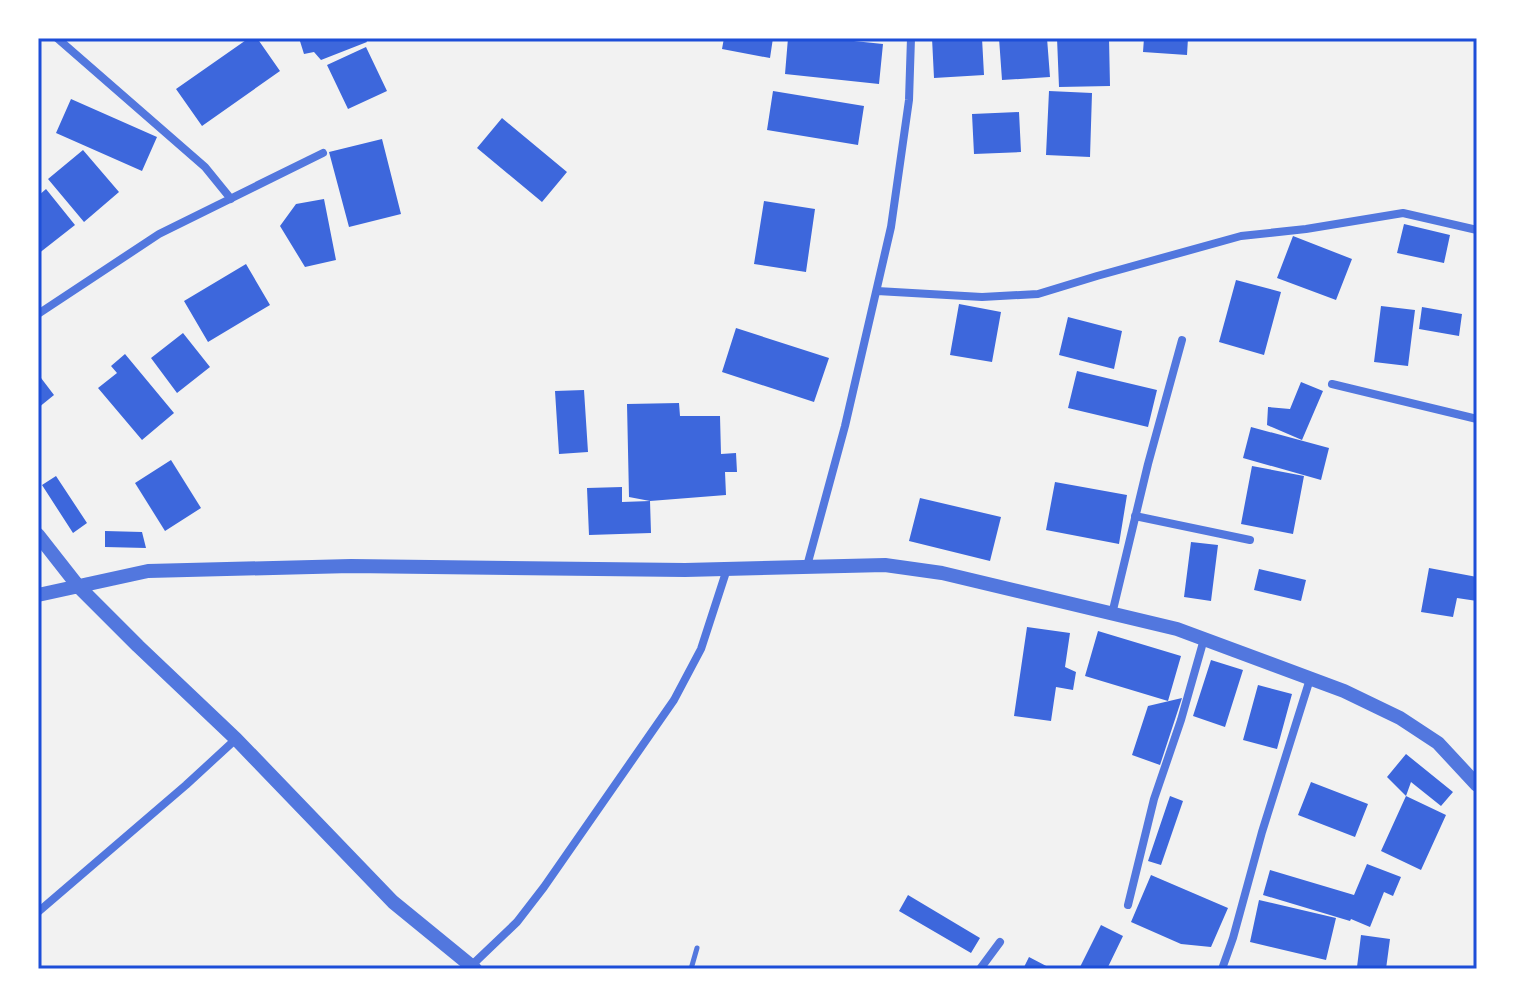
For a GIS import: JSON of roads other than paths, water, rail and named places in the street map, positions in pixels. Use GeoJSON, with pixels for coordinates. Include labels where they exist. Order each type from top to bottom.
{"type":"FeatureCollection","features":[{"type":"Feature","properties":{"kind":"street"},"geometry":{"type":"LineString","coordinates":[[57,38],[205,167],[231,199]]}},
{"type":"Feature","properties":{"kind":"street"},"geometry":{"type":"LineString","coordinates":[[807,566],[845,426],[891,227],[907,115],[911,38]]}},
{"type":"Feature","properties":{"kind":"street"},"geometry":{"type":"LineString","coordinates":[[38,314],[159,234],[323,153]]}},
{"type":"Feature","properties":{"kind":"street"},"geometry":{"type":"LineString","coordinates":[[877,291],[982,297],[1038,294],[1241,236],[1403,213],[1477,230]]}},
{"type":"Feature","properties":{"kind":"street"},"geometry":{"type":"LineString","coordinates":[[1112,614],[1182,340]]}},
{"type":"Feature","properties":{"kind":"street"},"geometry":{"type":"LineString","coordinates":[[1332,384],[1477,419]]}},
{"type":"Feature","properties":{"kind":"street"},"geometry":{"type":"LineString","coordinates":[[1135,516],[1250,540]]}},
{"type":"Feature","properties":{"kind":"street"},"geometry":{"type":"LineString","coordinates":[[38,535],[78,586],[236,739],[393,902],[473,967],[535,899],[674,700],[701,649],[727,569]]}},
{"type":"Feature","properties":{"kind":"street"},"geometry":{"type":"LineString","coordinates":[[38,595],[148,571],[351,566],[685,570],[885,565],[942,573],[1177,629],[1344,691],[1400,718],[1438,743],[1477,785]]}},
{"type":"Feature","properties":{"kind":"street"},"geometry":{"type":"LineString","coordinates":[[1128,905],[1154,799],[1204,639]]}},
{"type":"Feature","properties":{"kind":"street"},"geometry":{"type":"LineString","coordinates":[[1222,969],[1310,679]]}},
{"type":"Feature","properties":{"kind":"street"},"geometry":{"type":"LineString","coordinates":[[38,912],[236,739]]}},
{"type":"Feature","properties":{"kind":"street"},"geometry":{"type":"LineString","coordinates":[[980,969],[1000,942]]}},
{"type":"Feature","properties":{"kind":"lane"},"geometry":{"type":"LineString","coordinates":[[691,969],[697,948]]}}]}
